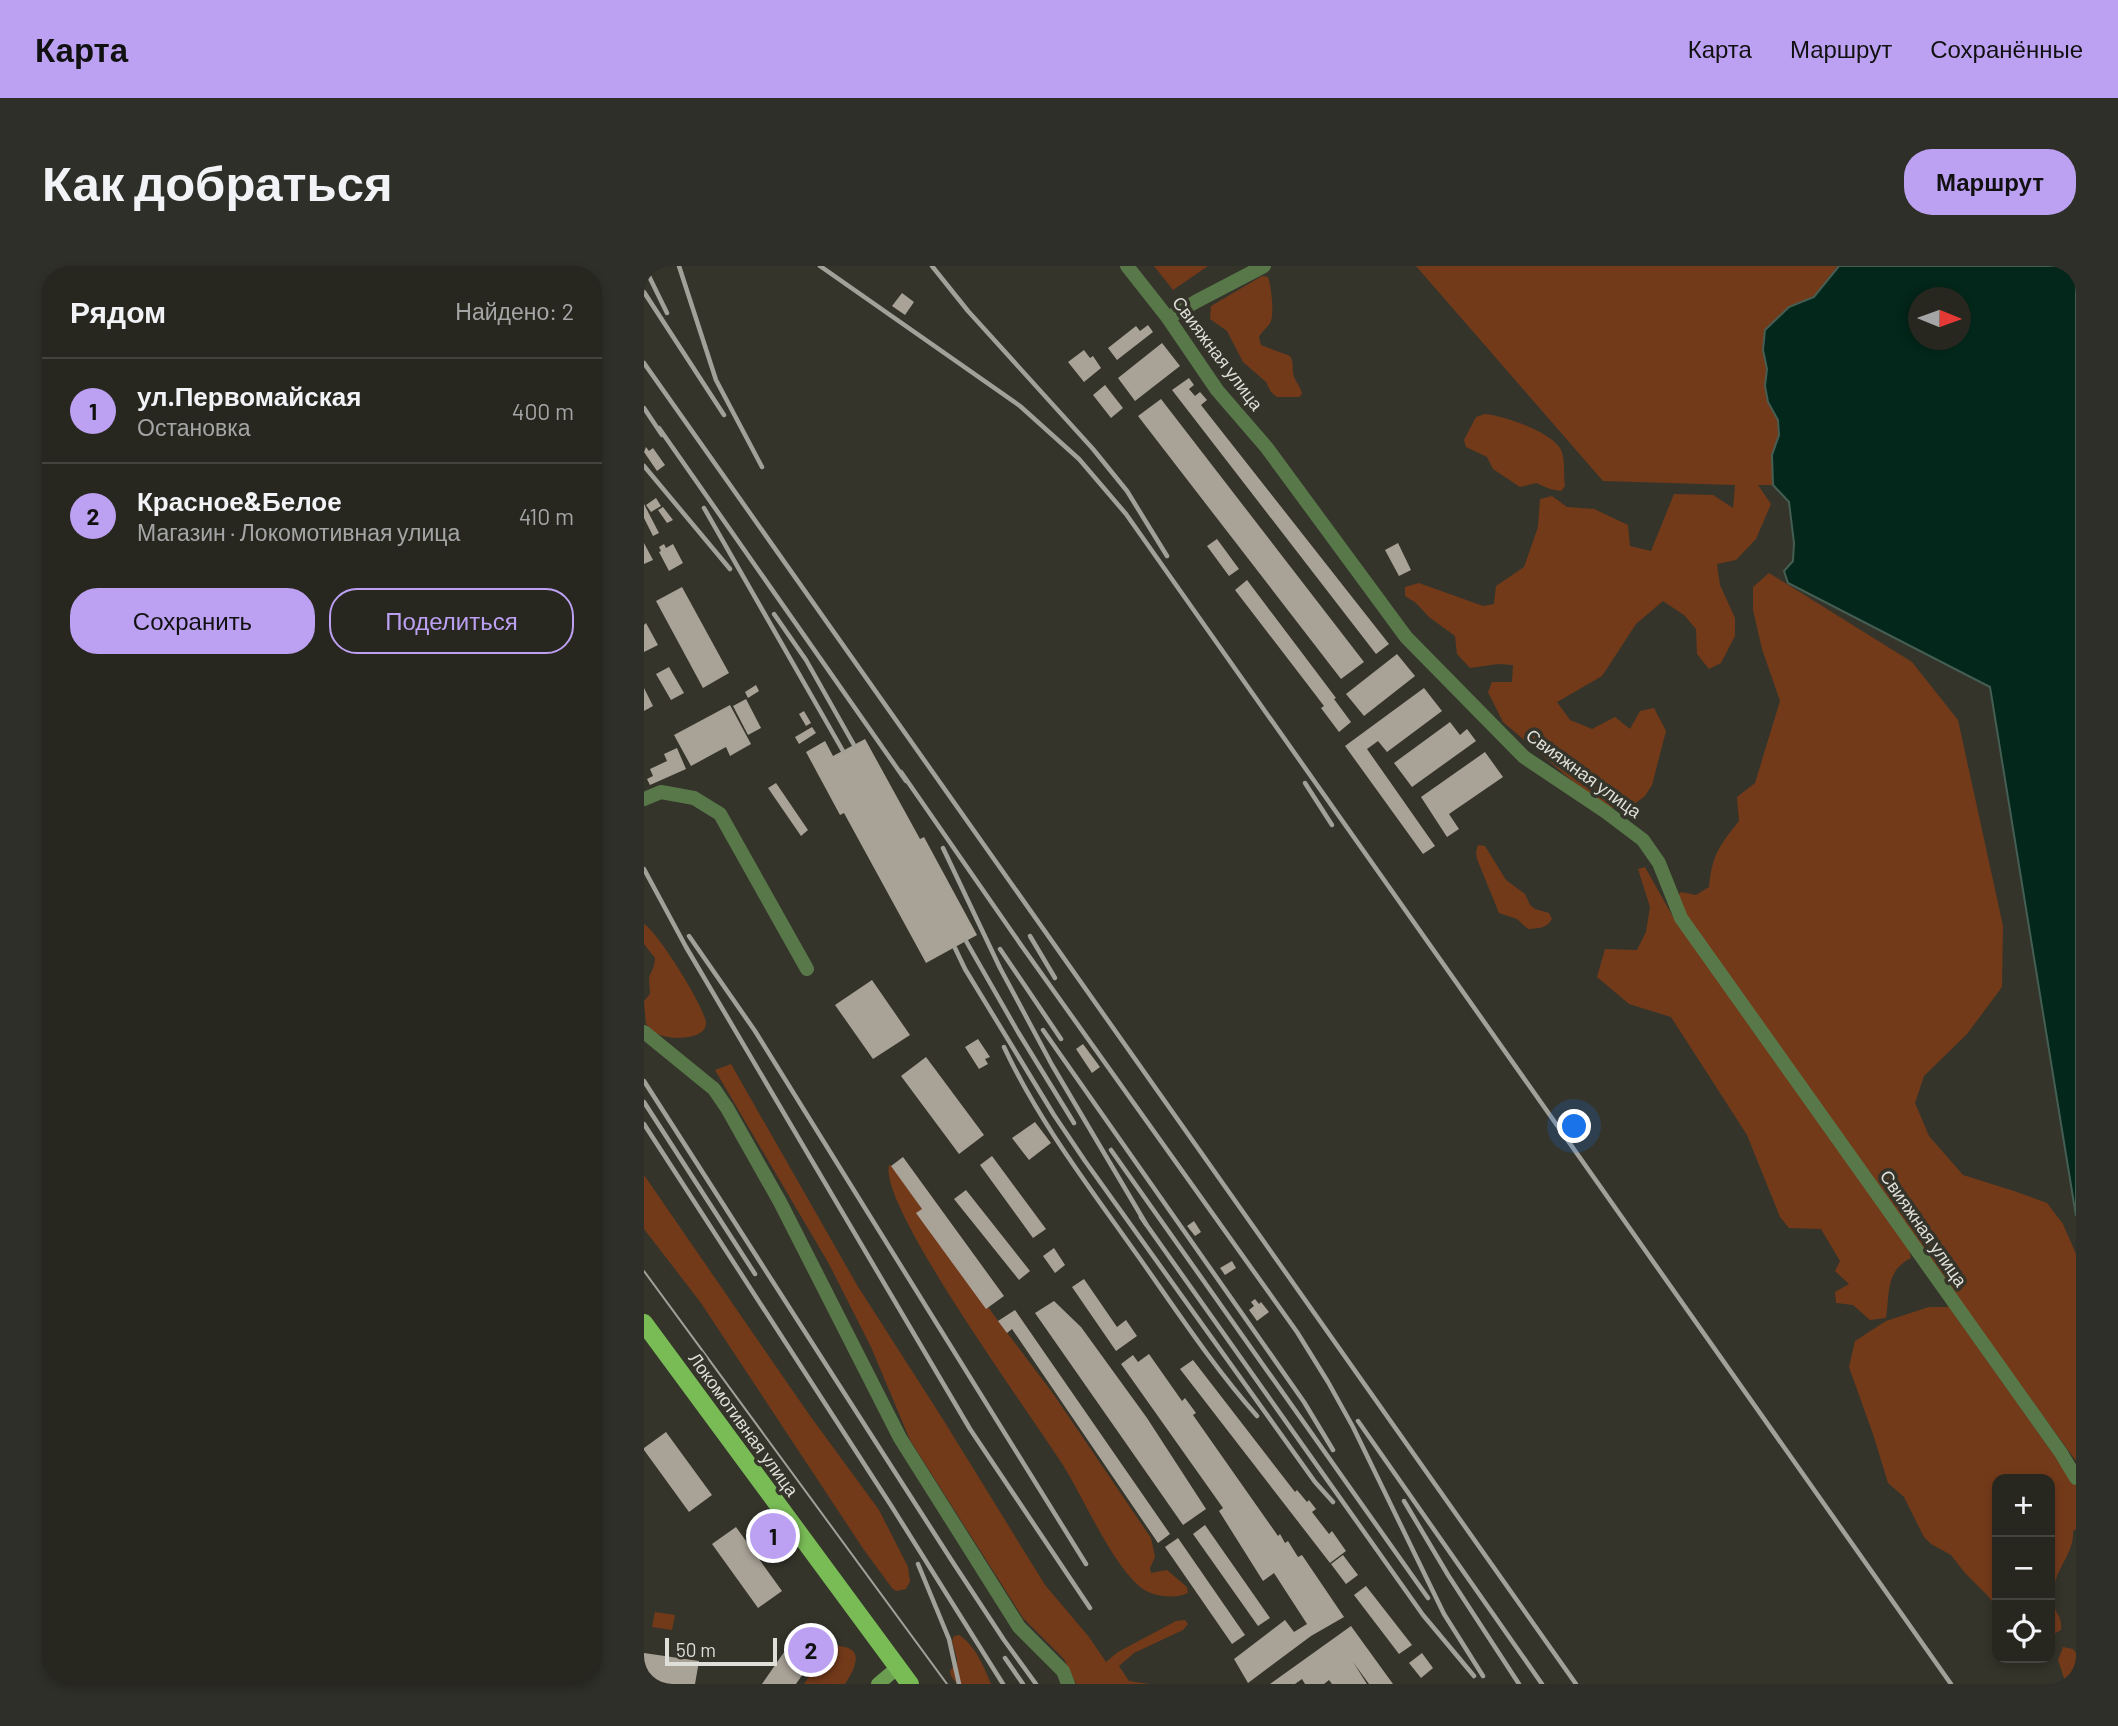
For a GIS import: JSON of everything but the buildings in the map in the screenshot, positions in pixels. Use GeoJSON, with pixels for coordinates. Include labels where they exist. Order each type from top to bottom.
{"type":"FeatureCollection","features":[{"type":"Feature","properties":{"kind":"main road","name":"Локомотивная улица"},"geometry":{"type":"LineString","coordinates":[[644,1323],[910,1684]]}},
{"type":"Feature","properties":{"kind":"main road"},"geometry":{"type":"LineString","coordinates":[[878,1684],[898,1668]]}},
{"type":"Feature","properties":{"kind":"street","name":"Свияжная улица"},"geometry":{"type":"LineString","coordinates":[[1127,266],[1168,318],[1217,390],[1267,448],[1406,637],[1524,757],[1643,840],[1658,863],[1681,918],[2054,1443],[2076,1478]]}},
{"type":"Feature","properties":{"kind":"street"},"geometry":{"type":"LineString","coordinates":[[1168,318],[1264,266]]}},
{"type":"Feature","properties":{"kind":"street"},"geometry":{"type":"LineString","coordinates":[[644,799],[661,792],[694,798],[720,814],[807,969]]}},
{"type":"Feature","properties":{"kind":"street"},"geometry":{"type":"LineString","coordinates":[[644,1032],[714,1089],[727,1108],[780,1202],[900,1438],[1019,1627],[1063,1671],[1068,1684]]}},
{"type":"Feature","properties":{"kind":"shaded area"},"geometry":{"type":"Polygon","coordinates":[[[1154,266],[1208,266],[1173,290],[1154,266]]]}},
{"type":"Feature","properties":{"kind":"shaded area"},"geometry":{"type":"Polygon","coordinates":[[[1416,266],[1839,266],[1814,297],[1789,307],[1763,350],[1767,369],[1765,386],[1768,402],[1778,420],[1779,435],[1772,455],[1773,485],[1758,485],[1771,504],[1756,539],[1736,560],[1717,564],[1720,585],[1735,618],[1735,636],[1721,663],[1709,669],[1697,654],[1696,629],[1684,615],[1663,601],[1636,624],[1602,676],[1557,702],[1570,720],[1592,729],[1615,717],[1630,729],[1640,711],[1654,708],[1666,731],[1652,785],[1645,796],[1628,809],[1607,807],[1503,722],[1488,692],[1492,682],[1512,682],[1513,665],[1470,668],[1457,654],[1455,636],[1405,596],[1405,587],[1419,583],[1483,606],[1494,604],[1496,586],[1524,567],[1538,527],[1540,499],[1552,496],[1567,507],[1594,509],[1628,525],[1630,546],[1651,551],[1674,494],[1713,495],[1733,508],[1735,485],[1603,481],[1416,266]]]}},
{"type":"Feature","properties":{"kind":"shaded area"},"geometry":{"type":"Polygon","coordinates":[[[1839,266],[2076,266],[2076,1216],[1990,687],[1788,583],[1784,571],[1793,561],[1794,543],[1789,502],[1773,485],[1772,455],[1779,435],[1778,420],[1768,402],[1765,386],[1767,369],[1763,350],[1765,330],[1789,307],[1814,297],[1839,266]]]}},
{"type":"Feature","properties":{"kind":"shaded area"},"geometry":{"type":"Polygon","coordinates":[[[1262,276],[1268,277],[1272,307],[1270,323],[1259,337],[1261,345],[1290,356],[1294,376],[1302,394],[1299,397],[1277,397],[1271,392],[1266,382],[1243,362],[1227,331],[1210,319],[1211,306],[1262,276]]]}},
{"type":"Feature","properties":{"kind":"shaded area"},"geometry":{"type":"Polygon","coordinates":[[[1485,414],[1525,425],[1546,436],[1560,448],[1564,462],[1565,486],[1561,491],[1536,483],[1520,487],[1493,469],[1487,457],[1466,447],[1464,440],[1476,417],[1485,414]]]}},
{"type":"Feature","properties":{"kind":"shaded area"},"geometry":{"type":"Polygon","coordinates":[[[1769,573],[1912,662],[1958,720],[2003,926],[2002,987],[1967,1034],[1924,1076],[1915,1103],[1929,1136],[1963,1175],[2047,1203],[2063,1224],[2076,1254],[2076,1461],[1826,1117],[1674,899],[1681,892],[1696,895],[1709,887],[1718,851],[1739,821],[1737,797],[1755,783],[1780,701],[1762,649],[1753,610],[1753,587],[1769,573]]]}},
{"type":"Feature","properties":{"kind":"shaded area"},"geometry":{"type":"Polygon","coordinates":[[[1478,845],[1485,846],[1506,880],[1525,894],[1530,905],[1549,913],[1552,919],[1547,925],[1528,929],[1517,919],[1499,913],[1477,859],[1478,845]]]}},
{"type":"Feature","properties":{"kind":"shaded area"},"geometry":{"type":"Polygon","coordinates":[[[1645,867],[1672,915],[1909,1249],[1911,1258],[1897,1269],[1890,1284],[1886,1318],[1870,1320],[1853,1305],[1836,1303],[1835,1292],[1849,1284],[1835,1271],[1840,1261],[1821,1229],[1789,1228],[1780,1217],[1747,1135],[1671,1017],[1629,1004],[1597,977],[1605,949],[1637,950],[1646,932],[1650,907],[1638,869],[1645,867]]]}},
{"type":"Feature","properties":{"kind":"shaded area"},"geometry":{"type":"Polygon","coordinates":[[[644,924],[670,955],[699,1003],[706,1024],[700,1033],[694,1036],[668,1037],[658,1034],[646,1024],[644,1001],[650,994],[649,977],[655,958],[644,944],[644,924]]]}},
{"type":"Feature","properties":{"kind":"shaded area"},"geometry":{"type":"Polygon","coordinates":[[[731,1064],[857,1285],[1045,1585],[1089,1637],[1106,1662],[1118,1652],[1176,1621],[1185,1620],[1188,1624],[1183,1630],[1134,1653],[1119,1666],[1129,1681],[1149,1684],[1076,1684],[1064,1659],[1023,1618],[910,1440],[871,1347],[829,1264],[715,1070],[731,1064]]]}},
{"type":"Feature","properties":{"kind":"shaded area"},"geometry":{"type":"Polygon","coordinates":[[[889,1165],[893,1166],[993,1314],[1052,1392],[1151,1538],[1155,1557],[1150,1568],[1151,1573],[1167,1570],[1187,1587],[1188,1593],[1162,1596],[1149,1592],[1128,1575],[1118,1561],[1063,1465],[961,1313],[907,1223],[892,1188],[889,1165]]]}},
{"type":"Feature","properties":{"kind":"shaded area"},"geometry":{"type":"Polygon","coordinates":[[[644,1175],[808,1413],[879,1510],[908,1567],[910,1581],[906,1589],[896,1591],[892,1588],[864,1550],[701,1303],[644,1229],[644,1175]]]}},
{"type":"Feature","properties":{"kind":"shaded area"},"geometry":{"type":"Polygon","coordinates":[[[1929,1307],[1949,1307],[2076,1486],[2076,1529],[2055,1583],[2055,1474],[1992,1474],[1992,1601],[1951,1555],[1924,1537],[1904,1497],[1888,1483],[1849,1367],[1855,1341],[1886,1321],[1929,1307]]]}},
{"type":"Feature","properties":{"kind":"shaded area"},"geometry":{"type":"Polygon","coordinates":[[[2055,1607],[2060,1619],[2061,1630],[2055,1633],[2055,1607]]]}},
{"type":"Feature","properties":{"kind":"shaded area"},"geometry":{"type":"Polygon","coordinates":[[[655,1612],[675,1615],[672,1630],[652,1627],[655,1612]]]}},
{"type":"Feature","properties":{"kind":"shaded area"},"geometry":{"type":"Polygon","coordinates":[[[959,1635],[974,1650],[991,1684],[957,1684],[951,1676],[950,1671],[957,1662],[952,1641],[954,1636],[959,1635]]]}},
{"type":"Feature","properties":{"kind":"shaded area"},"geometry":{"type":"Polygon","coordinates":[[[835,1646],[845,1647],[855,1654],[855,1665],[845,1684],[804,1684],[827,1650],[835,1646]]]}},
{"type":"Feature","properties":{"kind":"shaded area"},"geometry":{"type":"Polygon","coordinates":[[[2063,1647],[2073,1649],[2076,1653],[2076,1684],[2066,1684],[2058,1660],[2063,1647]]]}},
{"type":"Feature","properties":{"kind":"tram line"},"geometry":{"type":"LineString","coordinates":[[644,1271],[947,1684]]}},
{"type":"Feature","properties":{"kind":"railway"},"geometry":{"type":"LineString","coordinates":[[644,266],[667,313]]}},
{"type":"Feature","properties":{"kind":"railway"},"geometry":{"type":"LineString","coordinates":[[679,266],[716,380],[762,467]]}},
{"type":"Feature","properties":{"kind":"railway"},"geometry":{"type":"LineString","coordinates":[[820,266],[1020,406],[1079,459],[1126,514],[1951,1684]]}},
{"type":"Feature","properties":{"kind":"railway"},"geometry":{"type":"LineString","coordinates":[[932,266],[968,311],[1093,449],[1127,491],[1167,556]]}},
{"type":"Feature","properties":{"kind":"railway"},"geometry":{"type":"LineString","coordinates":[[644,292],[724,415]]}},
{"type":"Feature","properties":{"kind":"railway"},"geometry":{"type":"LineString","coordinates":[[644,363],[1576,1684]]}},
{"type":"Feature","properties":{"kind":"railway"},"geometry":{"type":"LineString","coordinates":[[644,408],[662,435]]}},
{"type":"Feature","properties":{"kind":"railway"},"geometry":{"type":"LineString","coordinates":[[659,428],[906,781]]}},
{"type":"Feature","properties":{"kind":"railway"},"geometry":{"type":"LineString","coordinates":[[644,466],[730,569]]}},
{"type":"Feature","properties":{"kind":"railway"},"geometry":{"type":"LineString","coordinates":[[704,508],[843,751]]}},
{"type":"Feature","properties":{"kind":"railway"},"geometry":{"type":"LineString","coordinates":[[774,614],[806,660],[854,745]]}},
{"type":"Feature","properties":{"kind":"railway"},"geometry":{"type":"LineString","coordinates":[[901,772],[1297,1332],[1353,1427],[1444,1614],[1483,1676]]}},
{"type":"Feature","properties":{"kind":"railway"},"geometry":{"type":"LineString","coordinates":[[1305,783],[1332,825]]}},
{"type":"Feature","properties":{"kind":"railway"},"geometry":{"type":"LineString","coordinates":[[943,848],[1000,968],[1052,1065],[1146,1224]]}},
{"type":"Feature","properties":{"kind":"railway"},"geometry":{"type":"LineString","coordinates":[[644,869],[686,947],[970,1429],[1090,1608]]}},
{"type":"Feature","properties":{"kind":"railway"},"geometry":{"type":"LineString","coordinates":[[689,936],[755,1031],[1086,1564]]}},
{"type":"Feature","properties":{"kind":"railway"},"geometry":{"type":"LineString","coordinates":[[1030,936],[1055,978]]}},
{"type":"Feature","properties":{"kind":"railway"},"geometry":{"type":"LineString","coordinates":[[966,941],[1074,1123]]}},
{"type":"Feature","properties":{"kind":"railway"},"geometry":{"type":"LineString","coordinates":[[955,948],[965,969],[1054,1115],[1085,1161],[1315,1482],[1333,1502]]}},
{"type":"Feature","properties":{"kind":"railway"},"geometry":{"type":"LineString","coordinates":[[1000,949],[1061,1039]]}},
{"type":"Feature","properties":{"kind":"railway"},"geometry":{"type":"LineString","coordinates":[[1043,1030],[1304,1402],[1333,1450]]}},
{"type":"Feature","properties":{"kind":"railway"},"geometry":{"type":"LineString","coordinates":[[1004,1047],[1032,1100],[1081,1176],[1208,1355],[1257,1416]]}},
{"type":"Feature","properties":{"kind":"railway"},"geometry":{"type":"LineString","coordinates":[[644,1081],[952,1561],[1036,1684]]}},
{"type":"Feature","properties":{"kind":"railway"},"geometry":{"type":"LineString","coordinates":[[644,1102],[755,1274]]}},
{"type":"Feature","properties":{"kind":"railway"},"geometry":{"type":"LineString","coordinates":[[644,1124],[1003,1684]]}},
{"type":"Feature","properties":{"kind":"railway"},"geometry":{"type":"LineString","coordinates":[[1111,1150],[1428,1598]]}},
{"type":"Feature","properties":{"kind":"railway"},"geometry":{"type":"LineString","coordinates":[[1141,1217],[1423,1615],[1474,1676]]}},
{"type":"Feature","properties":{"kind":"railway"},"geometry":{"type":"LineString","coordinates":[[1358,1421],[1542,1684]]}},
{"type":"Feature","properties":{"kind":"railway"},"geometry":{"type":"LineString","coordinates":[[1404,1501],[1448,1575],[1519,1684]]}},
{"type":"Feature","properties":{"kind":"railway"},"geometry":{"type":"LineString","coordinates":[[918,1564],[949,1639],[959,1684]]}},
{"type":"Feature","properties":{"kind":"railway"},"geometry":{"type":"LineString","coordinates":[[1005,1658],[1023,1684]]}},
{"type":"Feature","properties":{"kind":"place","name":"ул.Первомайская"},"geometry":{"type":"Point","coordinates":[773,1536]}},
{"type":"Feature","properties":{"kind":"place","name":"Красное&Белое"},"geometry":{"type":"Point","coordinates":[811,1650]}}]}
